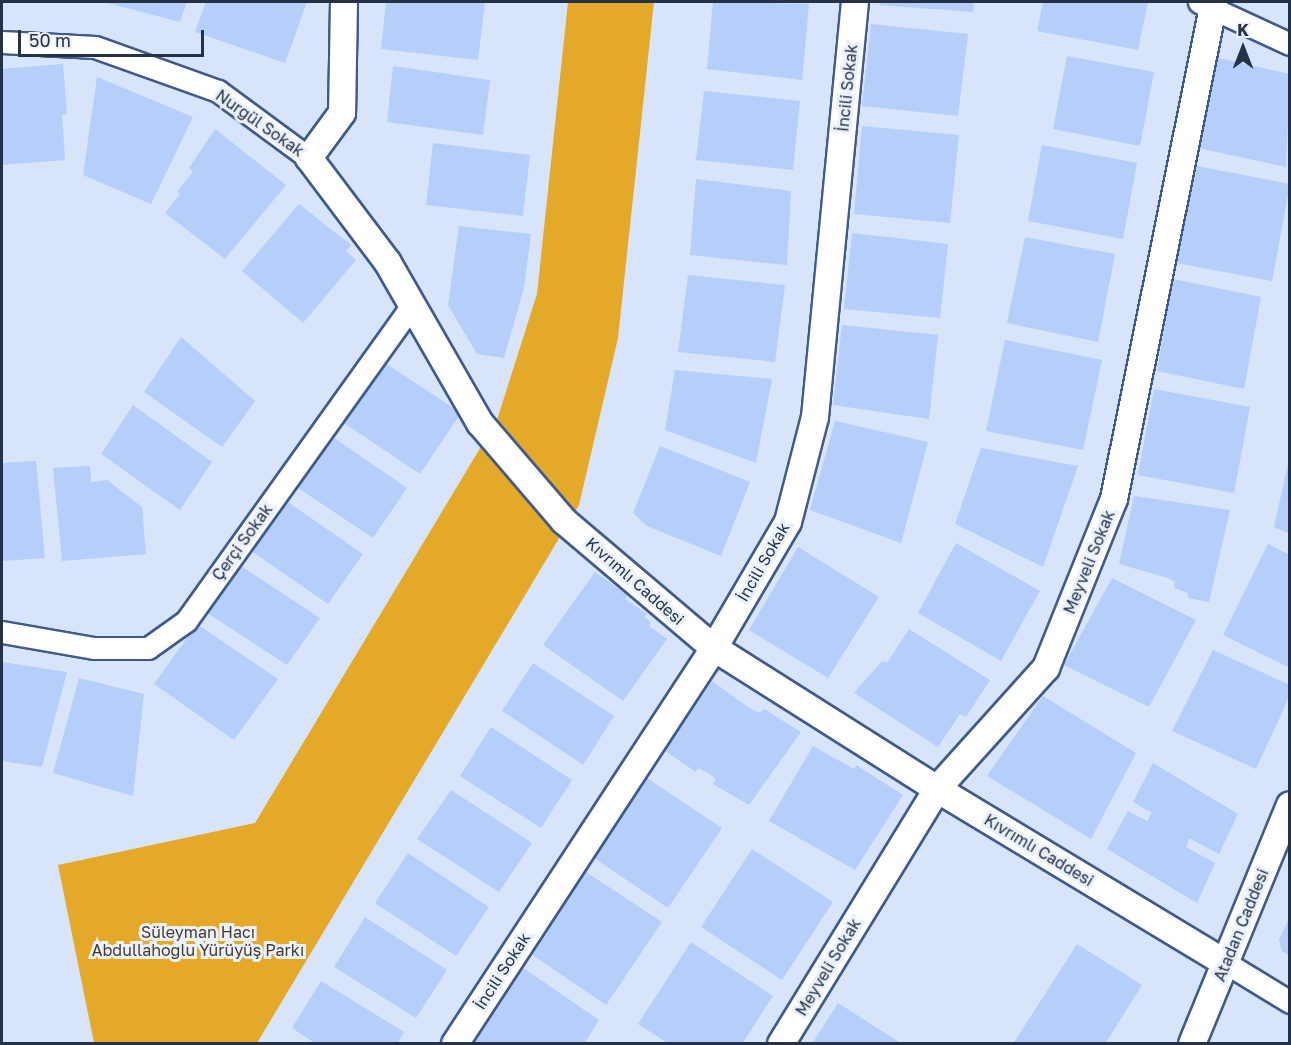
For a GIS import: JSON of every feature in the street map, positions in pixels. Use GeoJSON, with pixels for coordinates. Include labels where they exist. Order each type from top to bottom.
{"type":"FeatureCollection","features":[{"type":"Feature","properties":{"kind":"street"},"geometry":{"type":"LineString","coordinates":[[309,158],[342,113],[344,2]]}},
{"type":"Feature","properties":{"kind":"street","name":"İncili Sokak"},"geometry":{"type":"LineString","coordinates":[[455,1044],[714,648],[788,522],[815,417],[855,2]]}},
{"type":"Feature","properties":{"kind":"street"},"geometry":{"type":"LineString","coordinates":[[1209,4],[1290,44]]}},
{"type":"Feature","properties":{"kind":"street","name":"Meyveli Sokak"},"geometry":{"type":"LineString","coordinates":[[782,1044],[937,789],[1046,668],[1114,499],[1209,4]]}},
{"type":"Feature","properties":{"kind":"street","name":"Nurgül Sokak"},"geometry":{"type":"LineString","coordinates":[[2,42],[95,47],[218,91],[309,158]]}},
{"type":"Feature","properties":{"kind":"street","name":"Kıvrımlı Caddesi"},"geometry":{"type":"LineString","coordinates":[[309,158],[388,263],[480,423],[564,521],[714,648],[937,789],[1226,963]]}},
{"type":"Feature","properties":{"kind":"street","name":"Çerçi Sokak"},"geometry":{"type":"LineString","coordinates":[[2,632],[94,648],[148,648],[186,621],[412,305]]}},
{"type":"Feature","properties":{"kind":"street","name":"Atadan Caddesi"},"geometry":{"type":"LineString","coordinates":[[1192,1044],[1290,805]]}},
{"type":"Feature","properties":{"kind":"street"},"geometry":{"type":"LineString","coordinates":[[1226,963],[1290,1002]]}},
{"type":"Feature","properties":{"kind":"green space","name":"Süleyman Hacı Abdullahoğlu Yürüyüş Parkı"},"geometry":{"type":"Polygon","coordinates":[[[568,2],[654,2],[618,338],[579,505],[257,1043],[94,1043],[58,865],[255,823],[497,420],[537,294],[568,2]]]}},
{"type":"Feature","properties":{"kind":"building"},"geometry":{"type":"Polygon","coordinates":[[[104,2],[187,2],[180,22],[104,2]]]}},
{"type":"Feature","properties":{"kind":"building"},"geometry":{"type":"Polygon","coordinates":[[[206,2],[307,2],[285,63],[195,32],[206,2]]]}},
{"type":"Feature","properties":{"kind":"building"},"geometry":{"type":"Polygon","coordinates":[[[386,2],[485,3],[478,60],[381,49],[386,2]]]}},
{"type":"Feature","properties":{"kind":"building"},"geometry":{"type":"Polygon","coordinates":[[[713,2],[809,4],[802,80],[707,69],[713,2]]]}},
{"type":"Feature","properties":{"kind":"building"},"geometry":{"type":"Polygon","coordinates":[[[880,2],[974,2],[973,12],[879,5],[880,2]]]}},
{"type":"Feature","properties":{"kind":"building"},"geometry":{"type":"Polygon","coordinates":[[[1043,2],[1148,2],[1138,50],[1037,31],[1043,2]]]}},
{"type":"Feature","properties":{"kind":"building"},"geometry":{"type":"Polygon","coordinates":[[[871,24],[968,34],[958,116],[862,106],[871,24]]]}},
{"type":"Feature","properties":{"kind":"building"},"geometry":{"type":"Polygon","coordinates":[[[1067,56],[1154,72],[1140,146],[1053,129],[1067,56]]]}},
{"type":"Feature","properties":{"kind":"building"},"geometry":{"type":"Polygon","coordinates":[[[1218,58],[1290,74],[1286,167],[1198,148],[1218,58]]]}},
{"type":"Feature","properties":{"kind":"building"},"geometry":{"type":"Polygon","coordinates":[[[63,64],[67,114],[62,115],[65,160],[2,165],[2,69],[63,64]]]}},
{"type":"Feature","properties":{"kind":"building"},"geometry":{"type":"Polygon","coordinates":[[[393,66],[490,80],[483,135],[387,122],[393,66]]]}},
{"type":"Feature","properties":{"kind":"building"},"geometry":{"type":"Polygon","coordinates":[[[97,77],[193,117],[151,204],[83,175],[97,77]]]}},
{"type":"Feature","properties":{"kind":"building"},"geometry":{"type":"Polygon","coordinates":[[[704,91],[800,101],[793,170],[696,160],[704,91]]]}},
{"type":"Feature","properties":{"kind":"building"},"geometry":{"type":"Polygon","coordinates":[[[862,126],[959,135],[950,223],[854,214],[862,126]]]}},
{"type":"Feature","properties":{"kind":"building"},"geometry":{"type":"Polygon","coordinates":[[[215,129],[286,185],[225,259],[165,213],[180,194],[177,191],[193,172],[189,168],[215,129]]]}},
{"type":"Feature","properties":{"kind":"building"},"geometry":{"type":"Polygon","coordinates":[[[433,143],[530,155],[523,216],[426,205],[433,143]]]}},
{"type":"Feature","properties":{"kind":"building"},"geometry":{"type":"Polygon","coordinates":[[[1042,145],[1137,163],[1123,239],[1028,221],[1042,145]]]}},
{"type":"Feature","properties":{"kind":"building"},"geometry":{"type":"Polygon","coordinates":[[[1197,166],[1290,184],[1272,281],[1176,263],[1197,166]]]}},
{"type":"Feature","properties":{"kind":"building"},"geometry":{"type":"Polygon","coordinates":[[[696,179],[791,191],[787,265],[690,255],[696,179]]]}},
{"type":"Feature","properties":{"kind":"building"},"geometry":{"type":"Polygon","coordinates":[[[299,204],[351,245],[346,251],[356,260],[303,323],[242,271],[299,204]]]}},
{"type":"Feature","properties":{"kind":"building"},"geometry":{"type":"Polygon","coordinates":[[[459,226],[531,234],[524,288],[504,358],[477,354],[448,305],[459,226]]]}},
{"type":"Feature","properties":{"kind":"building"},"geometry":{"type":"Polygon","coordinates":[[[852,233],[948,244],[940,318],[844,309],[852,233]]]}},
{"type":"Feature","properties":{"kind":"building"},"geometry":{"type":"Polygon","coordinates":[[[1025,237],[1115,254],[1098,342],[1007,323],[1025,237]]]}},
{"type":"Feature","properties":{"kind":"building"},"geometry":{"type":"Polygon","coordinates":[[[688,275],[785,285],[775,362],[678,352],[688,275]]]}},
{"type":"Feature","properties":{"kind":"building"},"geometry":{"type":"Polygon","coordinates":[[[1173,279],[1261,297],[1244,389],[1157,371],[1173,279]]]}},
{"type":"Feature","properties":{"kind":"building"},"geometry":{"type":"Polygon","coordinates":[[[842,325],[938,335],[929,419],[833,405],[842,325]]]}},
{"type":"Feature","properties":{"kind":"building"},"geometry":{"type":"Polygon","coordinates":[[[181,337],[255,401],[222,447],[144,392],[181,337]]]}},
{"type":"Feature","properties":{"kind":"building"},"geometry":{"type":"Polygon","coordinates":[[[1005,340],[1102,360],[1083,450],[986,431],[1005,340]]]}},
{"type":"Feature","properties":{"kind":"building"},"geometry":{"type":"Polygon","coordinates":[[[379,359],[461,413],[420,474],[338,419],[379,359]]]}},
{"type":"Feature","properties":{"kind":"building"},"geometry":{"type":"Polygon","coordinates":[[[675,370],[772,379],[756,463],[665,430],[675,370]]]}},
{"type":"Feature","properties":{"kind":"building"},"geometry":{"type":"Polygon","coordinates":[[[1154,389],[1250,407],[1234,493],[1138,475],[1154,389]]]}},
{"type":"Feature","properties":{"kind":"building"},"geometry":{"type":"Polygon","coordinates":[[[133,405],[212,462],[180,510],[101,454],[133,405]]]}},
{"type":"Feature","properties":{"kind":"building"},"geometry":{"type":"Polygon","coordinates":[[[835,421],[928,442],[901,543],[810,510],[835,421]]]}},
{"type":"Feature","properties":{"kind":"building"},"geometry":{"type":"Polygon","coordinates":[[[327,433],[407,488],[373,538],[292,484],[327,433]]]}},
{"type":"Feature","properties":{"kind":"building"},"geometry":{"type":"Polygon","coordinates":[[[660,446],[750,482],[721,556],[647,526],[633,513],[660,446]]]}},
{"type":"Feature","properties":{"kind":"building"},"geometry":{"type":"Polygon","coordinates":[[[981,448],[1078,466],[1043,567],[955,524],[981,448]]]}},
{"type":"Feature","properties":{"kind":"building"},"geometry":{"type":"Polygon","coordinates":[[[1290,455],[1290,534],[1274,527],[1290,455]]]}},
{"type":"Feature","properties":{"kind":"building"},"geometry":{"type":"Polygon","coordinates":[[[36,461],[45,558],[2,561],[2,463],[36,461]]]}},
{"type":"Feature","properties":{"kind":"building"},"geometry":{"type":"Polygon","coordinates":[[[90,466],[91,482],[107,480],[142,507],[146,554],[62,561],[53,468],[90,466]]]}},
{"type":"Feature","properties":{"kind":"building"},"geometry":{"type":"Polygon","coordinates":[[[1134,496],[1230,510],[1209,602],[1188,598],[1188,593],[1174,588],[1175,582],[1168,578],[1119,564],[1134,496]]]}},
{"type":"Feature","properties":{"kind":"building"},"geometry":{"type":"Polygon","coordinates":[[[282,498],[363,554],[328,604],[247,548],[282,498]]]}},
{"type":"Feature","properties":{"kind":"building"},"geometry":{"type":"Polygon","coordinates":[[[956,543],[1040,591],[1001,661],[918,613],[956,543]]]}},
{"type":"Feature","properties":{"kind":"building"},"geometry":{"type":"Polygon","coordinates":[[[1268,544],[1290,555],[1290,668],[1223,635],[1268,544]]]}},
{"type":"Feature","properties":{"kind":"building"},"geometry":{"type":"Polygon","coordinates":[[[798,547],[879,597],[828,678],[749,630],[798,547]]]}},
{"type":"Feature","properties":{"kind":"building"},"geometry":{"type":"Polygon","coordinates":[[[238,564],[320,618],[287,665],[206,612],[238,564]]]}},
{"type":"Feature","properties":{"kind":"building"},"geometry":{"type":"Polygon","coordinates":[[[595,572],[628,595],[625,599],[647,614],[644,617],[651,622],[649,626],[667,639],[623,701],[543,645],[595,572]]]}},
{"type":"Feature","properties":{"kind":"building"},"geometry":{"type":"Polygon","coordinates":[[[1112,578],[1196,620],[1149,707],[1064,665],[1112,578]]]}},
{"type":"Feature","properties":{"kind":"building"},"geometry":{"type":"Polygon","coordinates":[[[197,624],[278,679],[234,740],[154,684],[197,624]]]}},
{"type":"Feature","properties":{"kind":"building"},"geometry":{"type":"Polygon","coordinates":[[[909,629],[990,680],[966,717],[960,714],[938,747],[854,693],[882,661],[887,663],[909,629]]]}},
{"type":"Feature","properties":{"kind":"building"},"geometry":{"type":"Polygon","coordinates":[[[1213,650],[1290,685],[1290,695],[1256,769],[1172,731],[1213,650]]]}},
{"type":"Feature","properties":{"kind":"building"},"geometry":{"type":"Polygon","coordinates":[[[2,662],[67,672],[42,767],[2,761],[2,662]]]}},
{"type":"Feature","properties":{"kind":"building"},"geometry":{"type":"Polygon","coordinates":[[[533,663],[614,716],[583,765],[502,711],[533,663]]]}},
{"type":"Feature","properties":{"kind":"building"},"geometry":{"type":"Polygon","coordinates":[[[79,678],[144,694],[133,796],[53,773],[79,678]]]}},
{"type":"Feature","properties":{"kind":"building"},"geometry":{"type":"Polygon","coordinates":[[[712,681],[751,709],[760,713],[764,709],[801,732],[749,805],[713,784],[716,779],[708,773],[698,768],[696,772],[665,751],[712,681]]]}},
{"type":"Feature","properties":{"kind":"building"},"geometry":{"type":"Polygon","coordinates":[[[1043,696],[1136,753],[1091,839],[987,776],[1043,696]]]}},
{"type":"Feature","properties":{"kind":"building"},"geometry":{"type":"Polygon","coordinates":[[[491,727],[572,780],[541,828],[460,776],[491,727]]]}},
{"type":"Feature","properties":{"kind":"building"},"geometry":{"type":"Polygon","coordinates":[[[813,746],[854,769],[856,765],[903,795],[855,870],[769,821],[813,746]]]}},
{"type":"Feature","properties":{"kind":"building"},"geometry":{"type":"Polygon","coordinates":[[[1153,763],[1238,814],[1219,854],[1189,838],[1186,847],[1215,863],[1197,903],[1107,849],[1128,811],[1147,821],[1152,813],[1133,802],[1153,763]]]}},
{"type":"Feature","properties":{"kind":"building"},"geometry":{"type":"Polygon","coordinates":[[[644,776],[722,828],[668,908],[591,856],[644,776]]]}},
{"type":"Feature","properties":{"kind":"building"},"geometry":{"type":"Polygon","coordinates":[[[451,790],[532,843],[499,892],[417,839],[451,790]]]}},
{"type":"Feature","properties":{"kind":"building"},"geometry":{"type":"Polygon","coordinates":[[[752,849],[833,902],[782,980],[701,927],[752,849]]]}},
{"type":"Feature","properties":{"kind":"building"},"geometry":{"type":"Polygon","coordinates":[[[408,853],[489,907],[456,956],[375,903],[408,853]]]}},
{"type":"Feature","properties":{"kind":"building"},"geometry":{"type":"Polygon","coordinates":[[[583,870],[662,922],[606,1005],[528,952],[583,870]]]}},
{"type":"Feature","properties":{"kind":"building"},"geometry":{"type":"Polygon","coordinates":[[[1290,916],[1290,956],[1282,951],[1279,940],[1290,916]]]}},
{"type":"Feature","properties":{"kind":"building"},"geometry":{"type":"Polygon","coordinates":[[[365,917],[447,970],[416,1018],[334,967],[365,917]]]}},
{"type":"Feature","properties":{"kind":"building"},"geometry":{"type":"Polygon","coordinates":[[[691,942],[773,996],[742,1044],[669,1044],[638,1024],[691,942]]]}},
{"type":"Feature","properties":{"kind":"building"},"geometry":{"type":"Polygon","coordinates":[[[1077,944],[1142,985],[1105,1044],[1013,1044],[1077,944]]]}},
{"type":"Feature","properties":{"kind":"building"},"geometry":{"type":"Polygon","coordinates":[[[519,965],[599,1020],[584,1044],[466,1044],[519,965]]]}},
{"type":"Feature","properties":{"kind":"building"},"geometry":{"type":"Polygon","coordinates":[[[321,981],[404,1032],[397,1044],[316,1044],[292,1028],[321,981]]]}},
{"type":"Feature","properties":{"kind":"building"},"geometry":{"type":"Polygon","coordinates":[[[838,1003],[902,1044],[812,1044],[838,1003]]]}}]}
